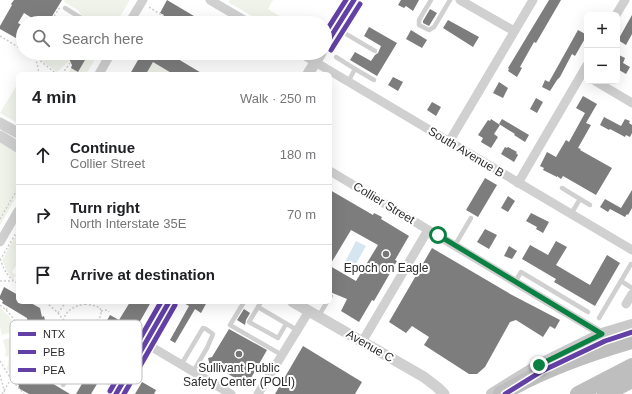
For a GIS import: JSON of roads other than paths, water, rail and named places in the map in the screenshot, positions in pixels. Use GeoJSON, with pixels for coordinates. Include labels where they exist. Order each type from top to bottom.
{"type":"FeatureCollection","features":[{"type":"Feature","properties":{"kind":"highway"},"geometry":{"type":"LineString","coordinates":[[501,394],[558,366],[632,341]]}},
{"type":"Feature","properties":{"kind":"highway"},"geometry":{"type":"LineString","coordinates":[[578,394],[632,366]]}},
{"type":"Feature","properties":{"kind":"highway"},"geometry":{"type":"LineString","coordinates":[[605,394],[632,380]]}},
{"type":"Feature","properties":{"kind":"main road"},"geometry":{"type":"LineString","coordinates":[[492,394],[539,365],[602,334],[632,325]]}},
{"type":"Feature","properties":{"kind":"street"},"geometry":{"type":"LineString","coordinates":[[210,0],[237,16]]}},
{"type":"Feature","properties":{"kind":"street"},"geometry":{"type":"LineString","coordinates":[[332,35],[354,0]]}},
{"type":"Feature","properties":{"kind":"street"},"geometry":{"type":"LineString","coordinates":[[449,142],[533,0]]}},
{"type":"Feature","properties":{"kind":"street"},"geometry":{"type":"LineString","coordinates":[[618,12],[625,0]]}},
{"type":"Feature","properties":{"kind":"street"},"geometry":{"type":"LineString","coordinates":[[464,1],[514,32]]}},
{"type":"Feature","properties":{"kind":"street"},"geometry":{"type":"LineString","coordinates":[[135,16],[145,3]]}},
{"type":"Feature","properties":{"kind":"street"},"geometry":{"type":"LineString","coordinates":[[100,72],[107,60]]}},
{"type":"Feature","properties":{"kind":"street"},"geometry":{"type":"LineString","coordinates":[[309,72],[317,60]]}},
{"type":"Feature","properties":{"kind":"street","name":"South Avenue B"},"geometry":{"type":"LineString","coordinates":[[320,60],[348,82],[632,250]]}},
{"type":"Feature","properties":{"kind":"street"},"geometry":{"type":"LineString","coordinates":[[518,183],[584,77]]}},
{"type":"Feature","properties":{"kind":"street"},"geometry":{"type":"LineString","coordinates":[[600,84],[632,103]]}},
{"type":"Feature","properties":{"kind":"street"},"geometry":{"type":"LineString","coordinates":[[0,124],[16,133]]}},
{"type":"Feature","properties":{"kind":"street"},"geometry":{"type":"LineString","coordinates":[[0,136],[16,145]]}},
{"type":"Feature","properties":{"kind":"street","name":"Collier Street"},"geometry":{"type":"LineString","coordinates":[[332,172],[602,334]]}},
{"type":"Feature","properties":{"kind":"street"},"geometry":{"type":"LineString","coordinates":[[0,242],[16,214]]}},
{"type":"Feature","properties":{"kind":"street"},"geometry":{"type":"LineString","coordinates":[[362,342],[428,230]]}},
{"type":"Feature","properties":{"kind":"street"},"geometry":{"type":"LineString","coordinates":[[626,304],[632,294]]}},
{"type":"Feature","properties":{"kind":"street"},"geometry":{"type":"LineString","coordinates":[[142,349],[168,304]]}},
{"type":"Feature","properties":{"kind":"street","name":"Avenue C"},"geometry":{"type":"LineString","coordinates":[[296,304],[424,377],[444,394]]}},
{"type":"Feature","properties":{"kind":"street"},"geometry":{"type":"LineString","coordinates":[[258,394],[297,330],[313,314]]}},
{"type":"Feature","properties":{"kind":"street"},"geometry":{"type":"LineString","coordinates":[[145,344],[184,361],[231,394]]}},
{"type":"Feature","properties":{"kind":"lane"},"geometry":{"type":"LineString","coordinates":[[431,0],[419,20],[419,24],[429,30],[434,28],[450,0]]}},
{"type":"Feature","properties":{"kind":"lane"},"geometry":{"type":"LineString","coordinates":[[63,7],[78,16]]}},
{"type":"Feature","properties":{"kind":"lane"},"geometry":{"type":"LineString","coordinates":[[336,28],[375,51]]}},
{"type":"Feature","properties":{"kind":"lane"},"geometry":{"type":"LineString","coordinates":[[336,57],[374,80]]}},
{"type":"Feature","properties":{"kind":"lane"},"geometry":{"type":"LineString","coordinates":[[348,82],[355,69]]}},
{"type":"Feature","properties":{"kind":"lane"},"geometry":{"type":"LineString","coordinates":[[562,188],[590,205]]}},
{"type":"Feature","properties":{"kind":"lane"},"geometry":{"type":"LineString","coordinates":[[571,214],[580,199]]}},
{"type":"Feature","properties":{"kind":"lane"},"geometry":{"type":"LineString","coordinates":[[454,245],[471,218]]}},
{"type":"Feature","properties":{"kind":"lane"},"geometry":{"type":"LineString","coordinates":[[599,318],[631,264]]}},
{"type":"Feature","properties":{"kind":"lane"},"geometry":{"type":"LineString","coordinates":[[515,282],[521,272],[588,312]]}},
{"type":"Feature","properties":{"kind":"lane"},"geometry":{"type":"LineString","coordinates":[[621,281],[632,288]]}},
{"type":"Feature","properties":{"kind":"lane"},"geometry":{"type":"LineString","coordinates":[[532,292],[538,282]]}},
{"type":"Feature","properties":{"kind":"lane"},"geometry":{"type":"LineString","coordinates":[[566,312],[571,302]]}},
{"type":"Feature","properties":{"kind":"lane"},"geometry":{"type":"LineString","coordinates":[[243,304],[230,325],[282,355]]}},
{"type":"Feature","properties":{"kind":"lane"},"geometry":{"type":"LineString","coordinates":[[260,304],[249,322],[278,338],[286,324]]}},
{"type":"Feature","properties":{"kind":"lane"},"geometry":{"type":"LineString","coordinates":[[313,314],[325,304]]}},
{"type":"Feature","properties":{"kind":"lane"},"geometry":{"type":"LineString","coordinates":[[258,307],[297,330]]}},
{"type":"Feature","properties":{"kind":"lane"},"geometry":{"type":"LineString","coordinates":[[184,361],[203,328],[210,331],[213,334],[195,368]]}},
{"type":"Feature","properties":{"kind":"lane"},"geometry":{"type":"LineString","coordinates":[[107,384],[117,391]]}},
{"type":"Feature","properties":{"kind":"place","name":"Epoch on Eagle"},"geometry":{"type":"Point","coordinates":[386,254]}},
{"type":"Feature","properties":{"kind":"place","name":"Sullivant Public Safety Center (POLI)"},"geometry":{"type":"Point","coordinates":[239,354]}}]}
